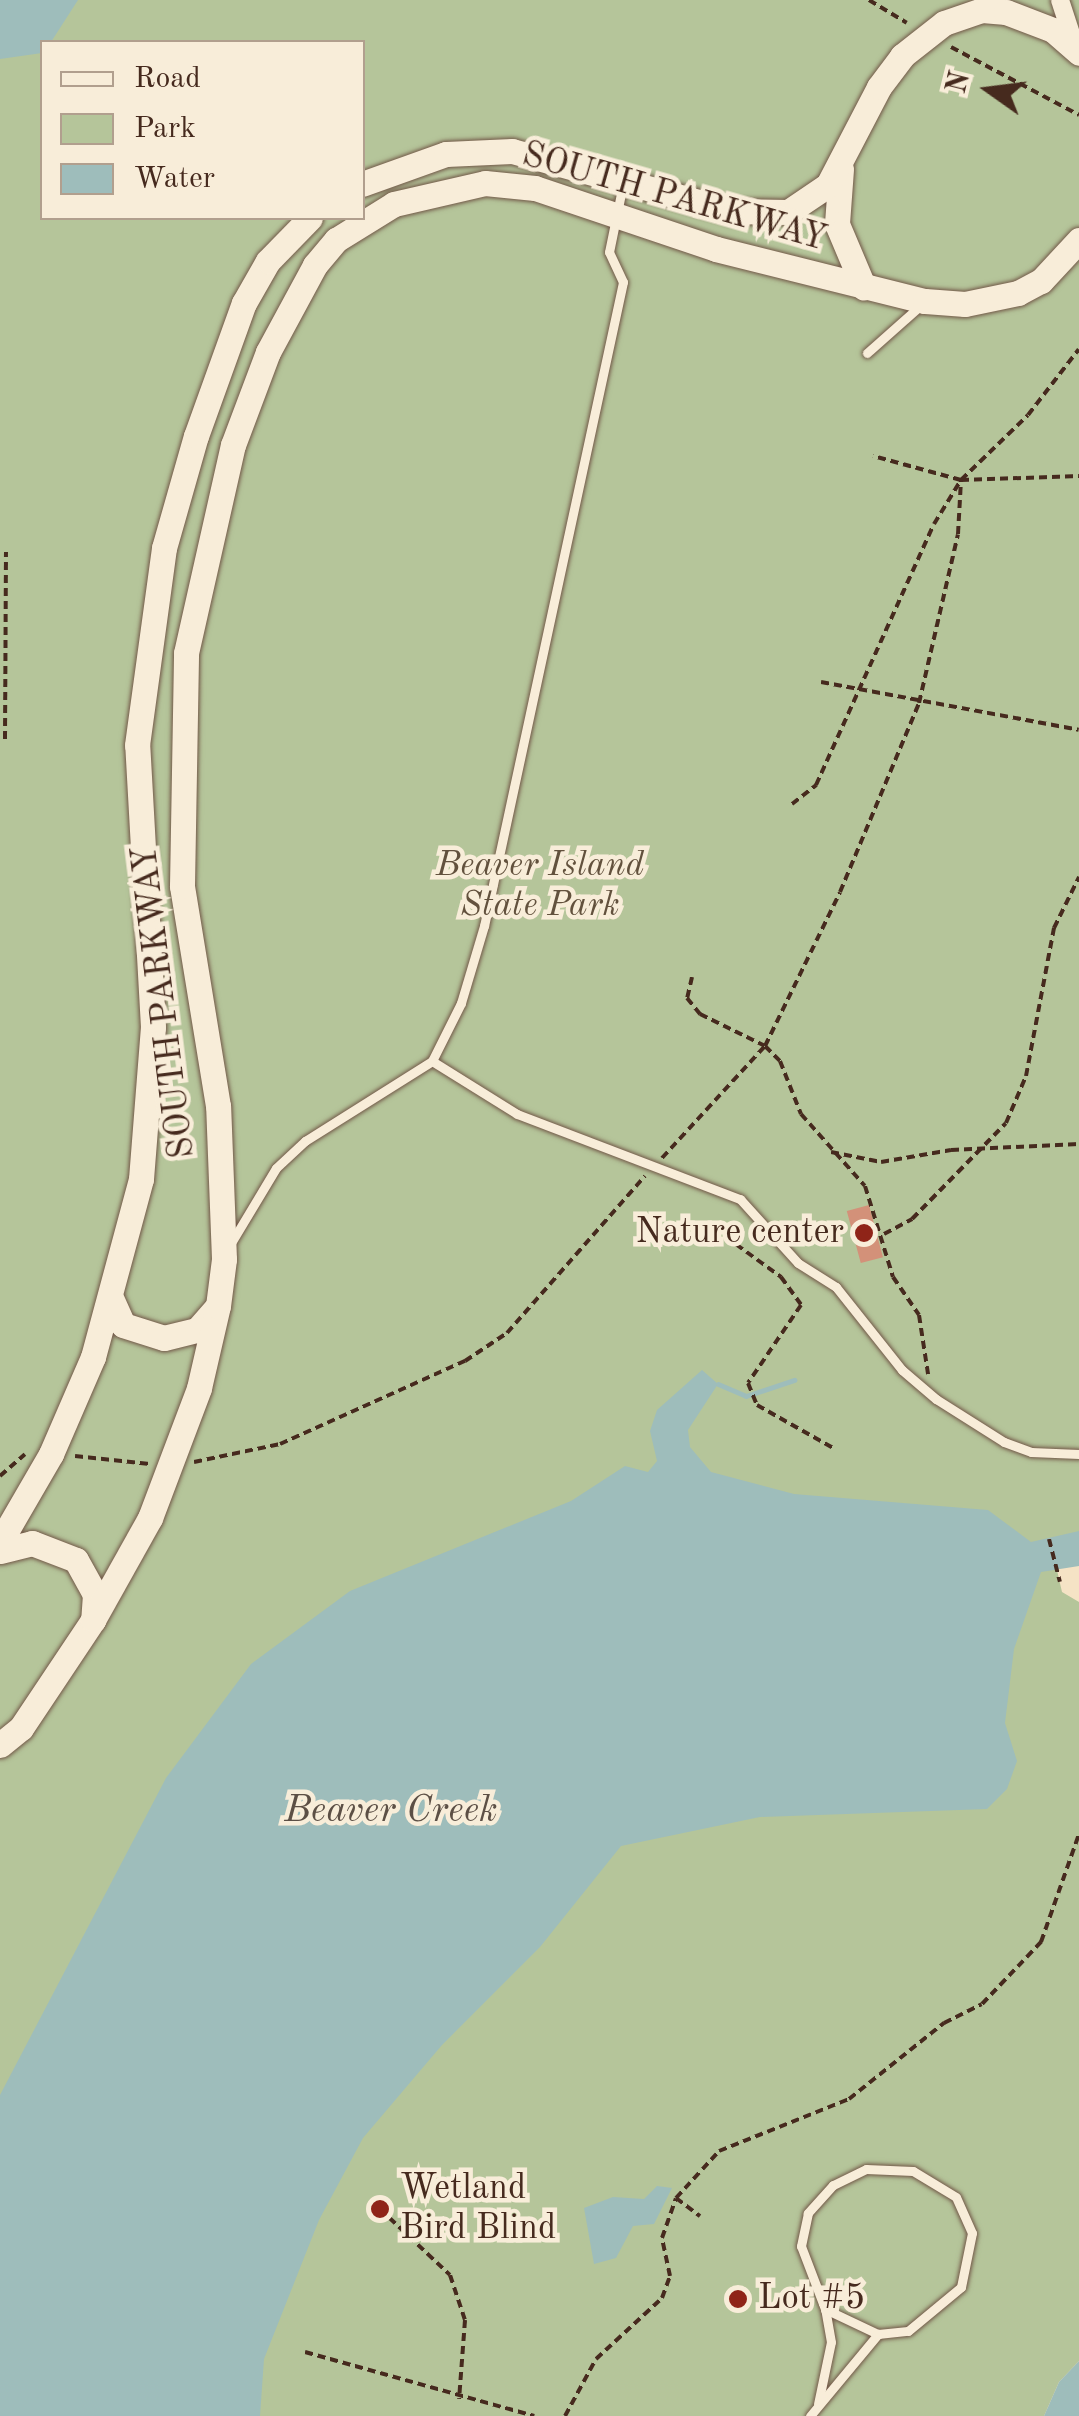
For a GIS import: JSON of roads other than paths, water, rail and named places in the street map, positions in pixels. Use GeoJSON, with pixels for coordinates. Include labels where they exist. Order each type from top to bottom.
{"type":"FeatureCollection","features":[{"type":"Feature","properties":{"kind":"street","name":"SOUTH PARKWAY"},"geometry":{"type":"LineString","coordinates":[[365,183],[415,161],[473,151],[555,159],[764,216],[808,202],[828,185],[878,87],[926,34],[984,0]]}},
{"type":"Feature","properties":{"kind":"street"},"geometry":{"type":"LineString","coordinates":[[1060,0],[1077,50]]}},
{"type":"Feature","properties":{"kind":"street"},"geometry":{"type":"LineString","coordinates":[[960,16],[1006,12],[1053,30],[1077,50]]}},
{"type":"Feature","properties":{"kind":"street"},"geometry":{"type":"LineString","coordinates":[[844,157],[837,224],[864,288]]}},
{"type":"Feature","properties":{"kind":"street","name":"SOUTH PARKWAY"},"geometry":{"type":"LineString","coordinates":[[365,220],[424,194],[485,183],[536,188],[864,288],[925,301],[965,304],[1018,293],[1041,282],[1079,240]]}},
{"type":"Feature","properties":{"kind":"street","name":"SOUTH PARKWAY"},"geometry":{"type":"LineString","coordinates":[[0,1542],[51,1454],[112,1300],[141,1179],[150,1076],[138,745],[153,600],[181,484],[234,330],[268,262],[308,220]]}},
{"type":"Feature","properties":{"kind":"street","name":"SOUTH PARKWAY"},"geometry":{"type":"LineString","coordinates":[[0,1745],[22,1728],[93,1620],[150,1518],[171,1466],[218,1306],[224,1259],[218,1106],[187,944],[179,800],[186,653],[240,427],[291,302],[336,240],[365,220]]}},
{"type":"Feature","properties":{"kind":"street"},"geometry":{"type":"LineString","coordinates":[[112,1300],[124,1324],[164,1338],[197,1330],[218,1306]]}},
{"type":"Feature","properties":{"kind":"street"},"geometry":{"type":"LineString","coordinates":[[0,1551],[32,1543],[76,1560],[95,1594],[93,1620]]}},
{"type":"Feature","properties":{"kind":"street"},"geometry":{"type":"LineString","coordinates":[[0,1761],[22,1728]]}},
{"type":"Feature","properties":{"kind":"lane"},"geometry":{"type":"LineString","coordinates":[[224,1259],[276,1168],[332,1123],[394,1090],[432,1061],[461,1003],[489,904],[623,282],[609,252],[614,214],[625,178]]}},
{"type":"Feature","properties":{"kind":"lane"},"geometry":{"type":"LineString","coordinates":[[868,352],[925,301]]}},
{"type":"Feature","properties":{"kind":"lane"},"geometry":{"type":"LineString","coordinates":[[432,1061],[517,1114],[740,1200],[798,1263],[836,1287],[902,1370],[936,1398],[1004,1442],[1030,1452],[1079,1454]]}},
{"type":"Feature","properties":{"kind":"lane"},"geometry":{"type":"LineString","coordinates":[[814,2412],[832,2342],[825,2309],[801,2246],[808,2213],[833,2186],[866,2169],[913,2171],[956,2198],[972,2233],[961,2287],[908,2332],[878,2334],[825,2309]]}},
{"type":"Feature","properties":{"kind":"lane"},"geometry":{"type":"LineString","coordinates":[[814,2412],[878,2334]]}},
{"type":"Feature","properties":{"kind":"water"},"geometry":{"type":"Polygon","coordinates":[[[0,0],[78,0],[52,40],[40,40],[40,53],[0,59],[0,0]]]}},
{"type":"Feature","properties":{"kind":"water","name":"Beaver Creek"},"geometry":{"type":"Polygon","coordinates":[[[702,1370],[718,1384],[688,1430],[690,1447],[711,1472],[794,1494],[988,1510],[1031,1542],[1079,1531],[1079,1566],[1041,1572],[1014,1649],[1005,1723],[1017,1761],[1007,1789],[987,1809],[760,1817],[621,1846],[540,1947],[442,2045],[363,2138],[319,2220],[264,2359],[260,2416],[0,2416],[0,2095],[166,1778],[251,1664],[350,1591],[571,1501],[625,1466],[648,1472],[657,1461],[650,1431],[657,1410],[702,1370]]]}},
{"type":"Feature","properties":{"kind":"water"},"geometry":{"type":"Polygon","coordinates":[[[657,2186],[672,2188],[654,2224],[633,2226],[616,2258],[594,2264],[584,2208],[613,2197],[644,2199],[657,2186]]]}},
{"type":"Feature","properties":{"kind":"water"},"geometry":{"type":"Polygon","coordinates":[[[1079,2361],[1079,2416],[1044,2416],[1059,2382],[1079,2361]]]}},
{"type":"Feature","properties":{"kind":"waterway"},"geometry":{"type":"LineString","coordinates":[[718,1384],[746,1396],[794,1380]]}},
{"type":"Feature","properties":{"kind":"place","name":"Nature center"},"geometry":{"type":"Point","coordinates":[864,1233]}},
{"type":"Feature","properties":{"kind":"place","name":"Wetland Bird Blind"},"geometry":{"type":"Point","coordinates":[380,2209]}},
{"type":"Feature","properties":{"kind":"place","name":"Lot #5"},"geometry":{"type":"Point","coordinates":[738,2299]}},
{"type":"Feature","properties":{"kind":"park label","name":"Beaver Island State Park"},"geometry":{"type":"Point","coordinates":[540,886]}}]}
